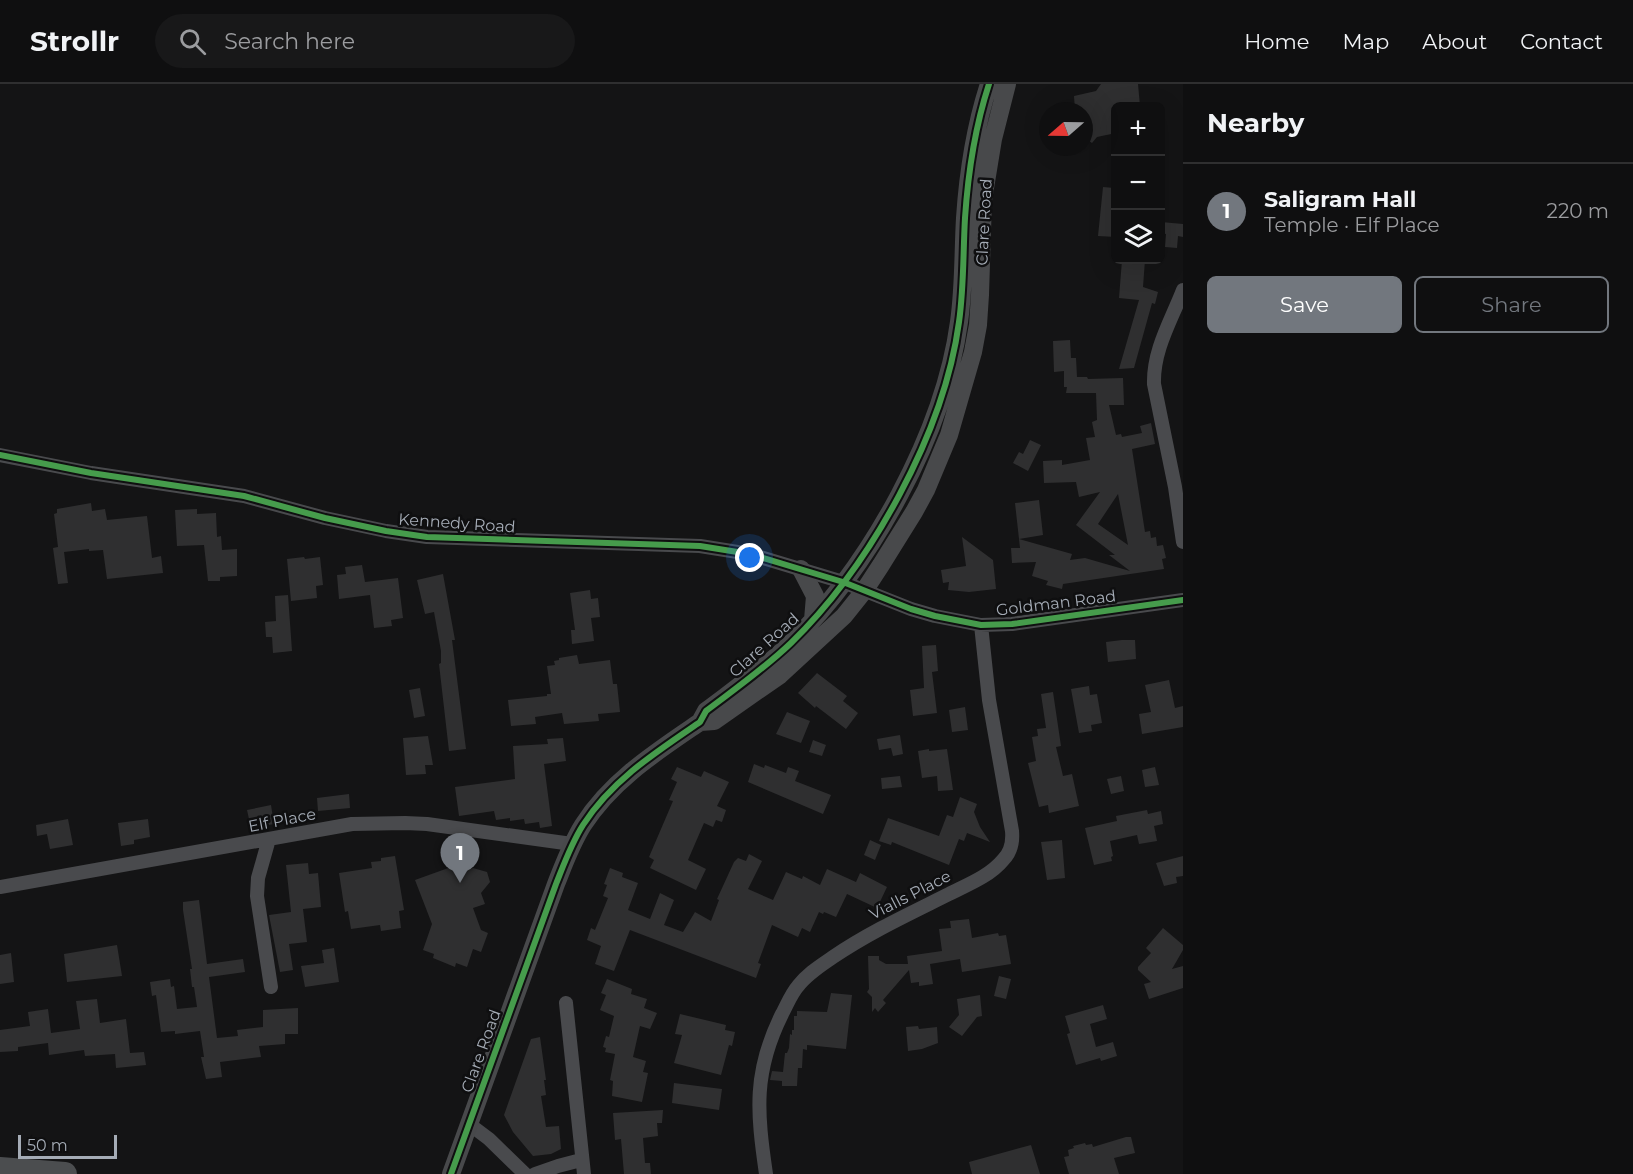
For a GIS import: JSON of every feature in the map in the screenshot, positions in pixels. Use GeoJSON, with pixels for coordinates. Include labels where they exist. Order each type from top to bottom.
{"type":"FeatureCollection","features":[{"type":"Feature","properties":{"kind":"highway"},"geometry":{"type":"LineString","coordinates":[[0,1168],[65,1174]]}},
{"type":"Feature","properties":{"kind":"street","name":"Clare Road"},"geometry":{"type":"LineString","coordinates":[[452,1172],[572,844],[590,815],[624,776],[700,722],[706,711],[772,660],[813,620],[843,582],[883,522],[906,482],[931,427],[955,349],[964,276],[965,218],[971,165],[988,84]]}},
{"type":"Feature","properties":{"kind":"street","name":"Clare Road"},"geometry":{"type":"LineString","coordinates":[[700,722],[714,721],[780,675],[828,632],[864,591],[918,505],[938,463],[959,403],[973,352],[978,325],[982,210],[986,172],[1007,84]]}},
{"type":"Feature","properties":{"kind":"street"},"geometry":{"type":"LineString","coordinates":[[1183,290],[1158,350],[1154,384],[1175,487],[1183,542]]}},
{"type":"Feature","properties":{"kind":"street","name":"Kennedy Road"},"geometry":{"type":"LineString","coordinates":[[0,455],[91,473],[244,496],[325,518],[386,531],[427,537],[700,546],[750,554],[843,582]]}},
{"type":"Feature","properties":{"kind":"street"},"geometry":{"type":"LineString","coordinates":[[801,569],[815,596],[813,620]]}},
{"type":"Feature","properties":{"kind":"street","name":"Goldman Road"},"geometry":{"type":"LineString","coordinates":[[843,582],[927,614],[981,625],[1012,624],[1183,600]]}},
{"type":"Feature","properties":{"kind":"street","name":"Vialls Place"},"geometry":{"type":"LineString","coordinates":[[766,1174],[758,1108],[762,1071],[774,1030],[797,987],[807,976],[860,938],[974,881],[996,867],[1004,860],[1010,849],[1013,840],[1012,831],[989,700],[981,625]]}},
{"type":"Feature","properties":{"kind":"street","name":"Elf Place"},"geometry":{"type":"LineString","coordinates":[[0,887],[352,825],[405,823],[572,844]]}},
{"type":"Feature","properties":{"kind":"street"},"geometry":{"type":"LineString","coordinates":[[269,839],[258,878],[257,896],[271,987]]}},
{"type":"Feature","properties":{"kind":"street"},"geometry":{"type":"LineString","coordinates":[[535,1174],[558,1166],[583,1167],[566,1003]]}},
{"type":"Feature","properties":{"kind":"street"},"geometry":{"type":"LineString","coordinates":[[469,1124],[489,1139],[525,1174]]}},
{"type":"Feature","properties":{"kind":"building"},"geometry":{"type":"Polygon","coordinates":[[[1101,84],[1138,84],[1140,102],[1111,102],[1111,134],[1097,137],[1093,142],[1093,102],[1074,102],[1074,96],[1096,91],[1101,84]]]}},
{"type":"Feature","properties":{"kind":"building"},"geometry":{"type":"Polygon","coordinates":[[[1103,187],[1111,188],[1111,237],[1098,236],[1103,187]]]}},
{"type":"Feature","properties":{"kind":"building"},"geometry":{"type":"Polygon","coordinates":[[[1165,222],[1183,224],[1183,237],[1178,236],[1177,248],[1165,247],[1165,222]]]}},
{"type":"Feature","properties":{"kind":"building"},"geometry":{"type":"Polygon","coordinates":[[[1122,264],[1145,264],[1143,287],[1158,292],[1155,304],[1152,303],[1134,368],[1119,369],[1139,300],[1119,298],[1122,264]]]}},
{"type":"Feature","properties":{"kind":"building"},"geometry":{"type":"Polygon","coordinates":[[[1070,340],[1071,358],[1076,358],[1077,377],[1123,378],[1124,405],[1109,405],[1116,435],[1121,434],[1122,437],[1142,433],[1140,426],[1151,423],[1155,444],[1132,449],[1145,532],[1150,531],[1151,538],[1156,537],[1157,546],[1163,545],[1166,558],[1162,559],[1164,569],[1063,584],[1062,589],[1046,585],[1048,581],[1032,576],[1036,562],[1012,563],[1011,548],[1020,548],[1019,539],[1072,554],[1070,560],[1085,558],[1130,571],[1109,555],[1115,555],[1076,525],[1100,492],[1079,497],[1076,482],[1044,483],[1043,461],[1062,460],[1062,465],[1090,460],[1086,438],[1095,437],[1092,422],[1097,420],[1096,393],[1066,393],[1064,371],[1054,372],[1053,341],[1070,340]],[[1118,494],[1098,524],[1128,545],[1118,494]]]}},
{"type":"Feature","properties":{"kind":"building"},"geometry":{"type":"Polygon","coordinates":[[[1030,440],[1041,445],[1028,471],[1013,463],[1019,452],[1023,454],[1030,440]]]}},
{"type":"Feature","properties":{"kind":"building"},"geometry":{"type":"Polygon","coordinates":[[[1039,500],[1043,535],[1019,539],[1015,503],[1039,500]]]}},
{"type":"Feature","properties":{"kind":"building"},"geometry":{"type":"Polygon","coordinates":[[[91,503],[92,511],[105,509],[107,520],[147,516],[152,558],[161,556],[163,573],[107,579],[103,550],[89,551],[89,549],[64,552],[68,583],[58,584],[53,548],[58,547],[54,514],[57,513],[57,509],[91,503]]]}},
{"type":"Feature","properties":{"kind":"building"},"geometry":{"type":"Polygon","coordinates":[[[197,509],[197,514],[216,513],[217,537],[221,536],[222,550],[237,549],[237,576],[220,577],[220,581],[208,581],[204,545],[177,546],[175,510],[197,509]]]}},
{"type":"Feature","properties":{"kind":"building"},"geometry":{"type":"Polygon","coordinates":[[[962,537],[993,560],[996,589],[969,592],[948,590],[949,582],[943,583],[941,570],[966,566],[962,537]]]}},
{"type":"Feature","properties":{"kind":"building"},"geometry":{"type":"Polygon","coordinates":[[[304,557],[305,559],[320,557],[323,585],[316,586],[317,598],[291,601],[287,559],[304,557]]]}},
{"type":"Feature","properties":{"kind":"building"},"geometry":{"type":"Polygon","coordinates":[[[362,565],[365,582],[398,578],[403,618],[391,620],[392,626],[374,628],[370,595],[339,599],[337,575],[346,574],[345,567],[362,565]]]}},
{"type":"Feature","properties":{"kind":"building"},"geometry":{"type":"Polygon","coordinates":[[[443,574],[455,640],[452,640],[466,749],[449,751],[439,664],[441,663],[441,651],[434,612],[425,614],[417,580],[443,574]]]}},
{"type":"Feature","properties":{"kind":"building"},"geometry":{"type":"Polygon","coordinates":[[[590,590],[591,599],[598,598],[600,617],[591,618],[594,641],[572,644],[571,630],[575,630],[570,593],[590,590]]]}},
{"type":"Feature","properties":{"kind":"building"},"geometry":{"type":"Polygon","coordinates":[[[288,595],[292,651],[273,653],[272,637],[266,637],[265,622],[276,621],[275,596],[288,595]]]}},
{"type":"Feature","properties":{"kind":"building"},"geometry":{"type":"Polygon","coordinates":[[[1135,640],[1136,659],[1108,662],[1106,642],[1135,640]]]}},
{"type":"Feature","properties":{"kind":"building"},"geometry":{"type":"Polygon","coordinates":[[[936,645],[938,671],[932,672],[937,713],[913,716],[910,690],[924,688],[922,646],[936,645]]]}},
{"type":"Feature","properties":{"kind":"building"},"geometry":{"type":"Polygon","coordinates":[[[577,655],[579,664],[610,660],[613,684],[617,684],[620,712],[598,714],[599,721],[564,724],[562,713],[535,717],[536,724],[511,726],[508,700],[551,694],[547,666],[555,665],[554,661],[559,658],[577,655]]]}},
{"type":"Feature","properties":{"kind":"building"},"geometry":{"type":"Polygon","coordinates":[[[817,673],[847,696],[843,701],[858,713],[846,729],[798,693],[817,673]]]}},
{"type":"Feature","properties":{"kind":"building"},"geometry":{"type":"Polygon","coordinates":[[[1169,680],[1175,708],[1183,706],[1183,727],[1142,734],[1139,714],[1151,712],[1145,685],[1169,680]]]}},
{"type":"Feature","properties":{"kind":"building"},"geometry":{"type":"Polygon","coordinates":[[[1089,686],[1090,695],[1097,694],[1102,723],[1091,725],[1092,731],[1079,733],[1071,689],[1089,686]]]}},
{"type":"Feature","properties":{"kind":"building"},"geometry":{"type":"Polygon","coordinates":[[[420,688],[425,716],[414,718],[409,690],[420,688]]]}},
{"type":"Feature","properties":{"kind":"building"},"geometry":{"type":"Polygon","coordinates":[[[1053,692],[1061,746],[1056,747],[1063,776],[1072,774],[1079,806],[1049,813],[1048,805],[1039,807],[1028,763],[1036,761],[1032,737],[1038,736],[1037,729],[1046,728],[1041,694],[1053,692]]]}},
{"type":"Feature","properties":{"kind":"building"},"geometry":{"type":"Polygon","coordinates":[[[965,707],[968,730],[952,732],[949,710],[965,707]]]}},
{"type":"Feature","properties":{"kind":"building"},"geometry":{"type":"Polygon","coordinates":[[[787,712],[810,721],[801,743],[776,734],[787,712]]]}},
{"type":"Feature","properties":{"kind":"building"},"geometry":{"type":"Polygon","coordinates":[[[900,735],[903,754],[893,756],[891,748],[879,750],[877,739],[900,735]]]}},
{"type":"Feature","properties":{"kind":"building"},"geometry":{"type":"Polygon","coordinates":[[[428,736],[433,765],[425,765],[426,774],[406,775],[403,738],[428,736]]]}},
{"type":"Feature","properties":{"kind":"building"},"geometry":{"type":"Polygon","coordinates":[[[563,738],[566,761],[544,764],[552,826],[540,828],[539,822],[525,824],[524,819],[496,820],[494,811],[459,816],[455,787],[515,779],[513,746],[548,744],[547,739],[563,738]]]}},
{"type":"Feature","properties":{"kind":"building"},"geometry":{"type":"Polygon","coordinates":[[[813,740],[826,745],[822,756],[809,752],[813,740]]]}},
{"type":"Feature","properties":{"kind":"building"},"geometry":{"type":"Polygon","coordinates":[[[929,749],[929,751],[947,749],[953,790],[938,791],[937,776],[922,778],[918,751],[929,749]]]}},
{"type":"Feature","properties":{"kind":"building"},"geometry":{"type":"Polygon","coordinates":[[[754,764],[764,768],[765,765],[786,773],[788,767],[799,771],[795,781],[831,795],[823,814],[748,782],[754,764]]]}},
{"type":"Feature","properties":{"kind":"building"},"geometry":{"type":"Polygon","coordinates":[[[677,767],[701,777],[704,771],[729,782],[717,806],[726,810],[722,822],[716,820],[713,827],[704,823],[688,860],[706,869],[696,890],[650,868],[654,860],[649,857],[673,801],[669,800],[677,782],[671,779],[677,767]]]}},
{"type":"Feature","properties":{"kind":"building"},"geometry":{"type":"Polygon","coordinates":[[[1155,767],[1159,785],[1145,787],[1142,770],[1155,767]]]}},
{"type":"Feature","properties":{"kind":"building"},"geometry":{"type":"Polygon","coordinates":[[[900,776],[902,787],[882,789],[881,778],[900,776]]]}},
{"type":"Feature","properties":{"kind":"building"},"geometry":{"type":"Polygon","coordinates":[[[1121,776],[1124,791],[1111,794],[1107,779],[1121,776]]]}},
{"type":"Feature","properties":{"kind":"building"},"geometry":{"type":"Polygon","coordinates":[[[349,794],[350,808],[318,811],[317,798],[349,794]]]}},
{"type":"Feature","properties":{"kind":"building"},"geometry":{"type":"Polygon","coordinates":[[[960,797],[977,804],[974,812],[990,842],[967,833],[964,841],[959,839],[949,865],[892,842],[891,845],[879,841],[888,818],[939,836],[947,815],[953,817],[960,797]]]}},
{"type":"Feature","properties":{"kind":"building"},"geometry":{"type":"Polygon","coordinates":[[[271,805],[274,824],[251,828],[247,810],[271,805]]]}},
{"type":"Feature","properties":{"kind":"building"},"geometry":{"type":"Polygon","coordinates":[[[1147,810],[1148,814],[1161,811],[1163,824],[1154,826],[1157,841],[1139,844],[1137,835],[1110,841],[1112,861],[1094,865],[1085,828],[1117,821],[1116,816],[1147,810]]]}},
{"type":"Feature","properties":{"kind":"building"},"geometry":{"type":"Polygon","coordinates":[[[68,819],[73,845],[50,849],[47,834],[37,836],[36,825],[68,819]]]}},
{"type":"Feature","properties":{"kind":"building"},"geometry":{"type":"Polygon","coordinates":[[[148,819],[150,837],[134,840],[134,844],[121,846],[118,823],[148,819]]]}},
{"type":"Feature","properties":{"kind":"building"},"geometry":{"type":"Polygon","coordinates":[[[870,840],[881,845],[875,860],[864,855],[870,840]]]}},
{"type":"Feature","properties":{"kind":"building"},"geometry":{"type":"Polygon","coordinates":[[[1062,840],[1065,878],[1047,880],[1041,842],[1062,840]]]}},
{"type":"Feature","properties":{"kind":"building"},"geometry":{"type":"Polygon","coordinates":[[[749,854],[762,861],[748,889],[773,900],[786,872],[802,879],[803,876],[820,885],[827,869],[856,882],[860,873],[887,887],[877,908],[847,894],[836,917],[819,912],[810,932],[802,928],[798,937],[772,925],[758,963],[761,964],[756,978],[630,930],[614,971],[595,964],[601,946],[587,940],[591,928],[595,930],[608,898],[603,896],[607,885],[604,884],[610,868],[623,873],[622,877],[638,883],[628,910],[650,919],[660,893],[674,900],[664,925],[683,932],[695,912],[711,921],[719,900],[717,899],[734,862],[738,858],[746,861],[749,854]]]}},
{"type":"Feature","properties":{"kind":"building"},"geometry":{"type":"Polygon","coordinates":[[[395,856],[404,910],[399,911],[401,928],[381,931],[380,925],[351,929],[348,911],[345,912],[339,873],[372,868],[371,862],[395,856]]]}},
{"type":"Feature","properties":{"kind":"building"},"geometry":{"type":"Polygon","coordinates":[[[1183,856],[1183,876],[1176,877],[1177,883],[1164,886],[1156,863],[1183,856]]]}},
{"type":"Feature","properties":{"kind":"building"},"geometry":{"type":"Polygon","coordinates":[[[308,863],[309,874],[318,873],[321,907],[303,909],[307,942],[289,944],[293,970],[280,972],[269,915],[291,912],[286,865],[308,863]]]}},
{"type":"Feature","properties":{"kind":"building"},"geometry":{"type":"Polygon","coordinates":[[[465,866],[468,870],[473,868],[487,872],[490,882],[481,893],[485,904],[473,908],[481,930],[488,933],[481,952],[473,949],[467,967],[456,963],[455,967],[433,958],[434,954],[423,950],[432,924],[415,880],[451,867],[465,866]]]}},
{"type":"Feature","properties":{"kind":"building"},"geometry":{"type":"Polygon","coordinates":[[[199,900],[207,964],[243,959],[245,972],[209,977],[217,1038],[238,1036],[237,1030],[263,1027],[263,1010],[298,1008],[298,1034],[285,1034],[285,1044],[259,1046],[261,1057],[220,1062],[222,1077],[206,1079],[201,1057],[204,1057],[200,1031],[175,1034],[175,1031],[161,1032],[156,995],[152,996],[150,982],[170,979],[171,987],[174,986],[177,1009],[197,1007],[194,987],[192,987],[190,969],[192,969],[183,902],[199,900]]]}},
{"type":"Feature","properties":{"kind":"building"},"geometry":{"type":"Polygon","coordinates":[[[969,919],[972,938],[998,933],[999,936],[1006,935],[1011,964],[962,972],[960,959],[930,964],[933,984],[919,986],[919,982],[911,983],[909,970],[883,1000],[886,1003],[878,1012],[875,1008],[872,1012],[872,997],[867,992],[869,989],[868,956],[879,956],[879,960],[886,964],[908,964],[907,956],[942,951],[939,929],[951,928],[950,921],[969,919]]]}},
{"type":"Feature","properties":{"kind":"building"},"geometry":{"type":"Polygon","coordinates":[[[1163,928],[1183,945],[1183,950],[1172,969],[1183,966],[1183,988],[1149,999],[1144,984],[1151,982],[1138,970],[1138,967],[1151,953],[1146,948],[1163,928]]]}},
{"type":"Feature","properties":{"kind":"building"},"geometry":{"type":"Polygon","coordinates":[[[117,945],[122,976],[67,982],[64,954],[117,945]]]}},
{"type":"Feature","properties":{"kind":"building"},"geometry":{"type":"Polygon","coordinates":[[[334,948],[339,982],[305,987],[301,966],[324,963],[322,950],[334,948]]]}},
{"type":"Feature","properties":{"kind":"building"},"geometry":{"type":"Polygon","coordinates":[[[11,953],[14,982],[0,984],[0,955],[11,953]]]}},
{"type":"Feature","properties":{"kind":"building"},"geometry":{"type":"Polygon","coordinates":[[[999,976],[1011,979],[1006,999],[994,996],[999,976]]]}},
{"type":"Feature","properties":{"kind":"building"},"geometry":{"type":"Polygon","coordinates":[[[607,979],[632,989],[631,994],[647,999],[644,1008],[657,1013],[650,1029],[640,1026],[633,1057],[646,1061],[643,1072],[648,1073],[642,1102],[612,1096],[613,1081],[610,1080],[615,1054],[605,1052],[606,1048],[603,1047],[606,1036],[609,1037],[614,1016],[600,1010],[606,995],[601,993],[607,979]]]}},
{"type":"Feature","properties":{"kind":"building"},"geometry":{"type":"Polygon","coordinates":[[[831,993],[852,995],[846,1049],[807,1045],[807,1050],[803,1049],[802,1068],[798,1068],[797,1086],[782,1086],[782,1081],[770,1080],[772,1071],[783,1072],[785,1053],[789,1048],[790,1034],[792,1035],[792,1030],[794,1030],[794,1016],[797,1016],[797,1011],[827,1012],[831,993]]]}},
{"type":"Feature","properties":{"kind":"building"},"geometry":{"type":"Polygon","coordinates":[[[980,995],[982,1016],[977,1017],[962,1036],[949,1027],[959,1015],[957,999],[980,995]]]}},
{"type":"Feature","properties":{"kind":"building"},"geometry":{"type":"Polygon","coordinates":[[[97,999],[100,1023],[126,1019],[130,1053],[144,1052],[146,1065],[116,1068],[115,1054],[85,1056],[84,1050],[49,1055],[48,1043],[18,1047],[18,1051],[0,1052],[0,1030],[30,1026],[28,1012],[48,1009],[51,1033],[80,1029],[76,1001],[97,999]]]}},
{"type":"Feature","properties":{"kind":"building"},"geometry":{"type":"Polygon","coordinates":[[[1103,1005],[1107,1019],[1090,1024],[1096,1047],[1113,1042],[1117,1056],[1076,1065],[1067,1034],[1070,1033],[1065,1016],[1103,1005]]]}},
{"type":"Feature","properties":{"kind":"building"},"geometry":{"type":"Polygon","coordinates":[[[680,1014],[726,1025],[725,1030],[735,1032],[721,1075],[674,1063],[682,1035],[675,1034],[680,1014]]]}},
{"type":"Feature","properties":{"kind":"building"},"geometry":{"type":"Polygon","coordinates":[[[918,1026],[919,1029],[937,1027],[938,1043],[908,1051],[906,1027],[918,1026]]]}},
{"type":"Feature","properties":{"kind":"building"},"geometry":{"type":"Polygon","coordinates":[[[540,1037],[546,1080],[544,1080],[546,1095],[541,1096],[546,1127],[559,1126],[561,1149],[551,1154],[533,1156],[513,1132],[504,1115],[531,1039],[540,1037]]]}},
{"type":"Feature","properties":{"kind":"building"},"geometry":{"type":"Polygon","coordinates":[[[674,1083],[722,1089],[719,1110],[672,1103],[674,1083]]]}},
{"type":"Feature","properties":{"kind":"building"},"geometry":{"type":"Polygon","coordinates":[[[663,1110],[662,1123],[657,1123],[658,1136],[643,1138],[645,1163],[650,1163],[651,1174],[624,1174],[621,1139],[615,1140],[613,1113],[663,1110]]]}},
{"type":"Feature","properties":{"kind":"building"},"geometry":{"type":"Polygon","coordinates":[[[1131,1137],[1135,1153],[1114,1158],[1119,1174],[1069,1174],[1064,1157],[1069,1156],[1068,1150],[1074,1148],[1073,1146],[1085,1143],[1086,1145],[1092,1144],[1093,1147],[1131,1137]]]}},
{"type":"Feature","properties":{"kind":"building"},"geometry":{"type":"Polygon","coordinates":[[[1031,1145],[1040,1174],[972,1174],[969,1162],[1031,1145]]]}},
{"type":"Feature","properties":{"kind":"cycle path"},"geometry":{"type":"LineString","coordinates":[[451,1174],[556,884],[583,825],[607,794],[621,781],[651,756],[700,722],[706,711],[791,643],[849,576],[899,495],[938,408],[951,364],[961,309],[970,167],[989,84]]}},
{"type":"Feature","properties":{"kind":"cycle path"},"geometry":{"type":"LineString","coordinates":[[0,455],[91,473],[244,496],[325,518],[427,537],[700,546],[750,554],[843,582],[911,609],[981,625],[1012,624],[1183,600]]}},
{"type":"Feature","properties":{"kind":"place","name":"Saligram Hall"},"geometry":{"type":"Point","coordinates":[460,883]}}]}
